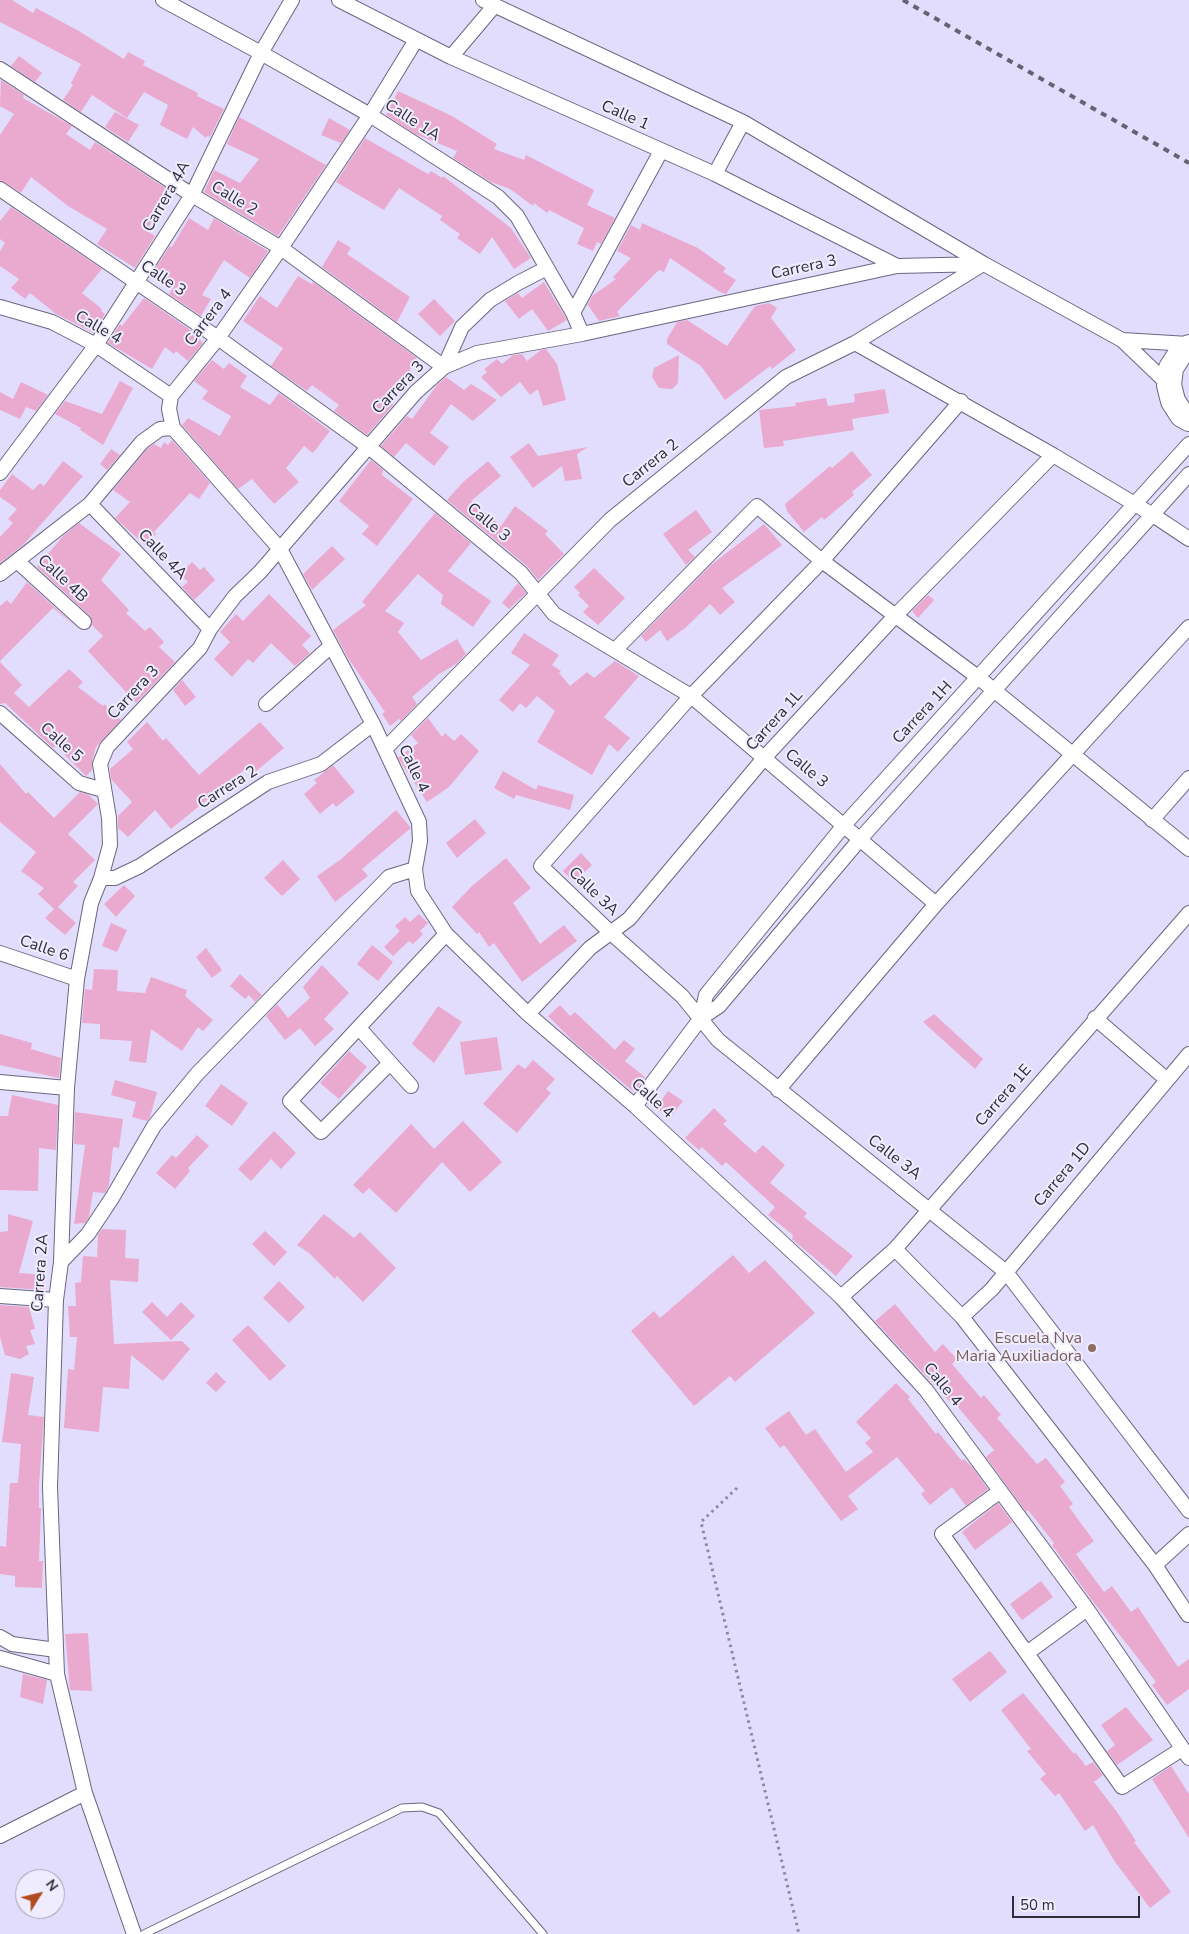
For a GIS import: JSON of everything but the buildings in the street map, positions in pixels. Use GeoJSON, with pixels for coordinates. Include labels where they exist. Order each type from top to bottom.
{"type":"FeatureCollection","features":[{"type":"Feature","properties":{"kind":"highway"},"geometry":{"type":"LineString","coordinates":[[1189,346],[1180,354],[1171,368],[1169,385],[1172,401],[1182,415],[1189,419]]}},
{"type":"Feature","properties":{"kind":"street","name":"Calle 1A"},"geometry":{"type":"LineString","coordinates":[[163,0],[261,52],[370,115],[498,197],[517,216],[573,312],[582,334]]}},
{"type":"Feature","properties":{"kind":"street","name":"Carrera 4A"},"geometry":{"type":"LineString","coordinates":[[0,473],[96,345],[192,195],[261,52],[292,0]]}},
{"type":"Feature","properties":{"kind":"street","name":"Calle 1"},"geometry":{"type":"LineString","coordinates":[[339,0],[451,57],[715,174],[897,266]]}},
{"type":"Feature","properties":{"kind":"street"},"geometry":{"type":"LineString","coordinates":[[451,57],[489,3],[743,122],[984,264],[1122,340],[1169,385]]}},
{"type":"Feature","properties":{"kind":"street","name":"Carrera 4"},"geometry":{"type":"LineString","coordinates":[[171,396],[218,338],[281,248],[370,115],[416,40]]}},
{"type":"Feature","properties":{"kind":"street","name":"Calle 2"},"geometry":{"type":"LineString","coordinates":[[0,69],[192,195],[281,248],[444,367]]}},
{"type":"Feature","properties":{"kind":"street"},"geometry":{"type":"LineString","coordinates":[[715,174],[743,122]]}},
{"type":"Feature","properties":{"kind":"street"},"geometry":{"type":"LineString","coordinates":[[573,312],[661,151]]}},
{"type":"Feature","properties":{"kind":"street","name":"Calle 3"},"geometry":{"type":"LineString","coordinates":[[0,189],[218,338],[368,447],[521,574],[536,595],[554,614],[691,696],[845,824],[936,904]]}},
{"type":"Feature","properties":{"kind":"street","name":"Carrera 3"},"geometry":{"type":"LineString","coordinates":[[101,878],[110,845],[109,818],[100,764],[107,747],[200,648],[210,629],[235,596],[280,549],[416,392],[444,367],[477,353],[582,334],[897,266],[984,264]]}},
{"type":"Feature","properties":{"kind":"street","name":"Carrera 2"},"geometry":{"type":"LineString","coordinates":[[385,749],[610,520],[786,377],[854,343],[984,264]]}},
{"type":"Feature","properties":{"kind":"street"},"geometry":{"type":"LineString","coordinates":[[444,367],[462,327],[490,300],[548,268]]}},
{"type":"Feature","properties":{"kind":"street","name":"Calle 4"},"geometry":{"type":"LineString","coordinates":[[0,307],[52,322],[96,345],[171,396]]}},
{"type":"Feature","properties":{"kind":"street"},"geometry":{"type":"LineString","coordinates":[[1122,340],[1189,346]]}},
{"type":"Feature","properties":{"kind":"street"},"geometry":{"type":"LineString","coordinates":[[854,343],[961,401],[1134,503],[1189,539]]}},
{"type":"Feature","properties":{"kind":"street"},"geometry":{"type":"LineString","coordinates":[[0,574],[90,504],[142,442],[160,429],[173,428],[169,409],[171,396]]}},
{"type":"Feature","properties":{"kind":"street"},"geometry":{"type":"LineString","coordinates":[[691,696],[822,561],[961,401]]}},
{"type":"Feature","properties":{"kind":"street","name":"Calle 4"},"geometry":{"type":"LineString","coordinates":[[173,428],[280,549],[373,724],[419,822],[420,840],[415,869],[418,891],[446,934],[528,1014],[635,1106],[841,1297],[926,1390],[999,1492],[1087,1609],[1186,1754]]}},
{"type":"Feature","properties":{"kind":"street","name":"Carrera 1H"},"geometry":{"type":"LineString","coordinates":[[701,1018],[706,995],[845,824],[1189,444]]}},
{"type":"Feature","properties":{"kind":"street","name":"Carrera 1L"},"geometry":{"type":"LineString","coordinates":[[528,1014],[590,948],[629,919],[765,757],[895,616],[1053,455]]}},
{"type":"Feature","properties":{"kind":"street","name":"Carrera 1H"},"geometry":{"type":"LineString","coordinates":[[635,1106],[701,1018],[719,1006],[861,838],[1189,474]]}},
{"type":"Feature","properties":{"kind":"street","name":"Calle 4A"},"geometry":{"type":"LineString","coordinates":[[90,504],[210,629]]}},
{"type":"Feature","properties":{"kind":"street"},"geometry":{"type":"LineString","coordinates":[[616,650],[756,506],[822,561],[979,678],[1071,755],[1189,849]]}},
{"type":"Feature","properties":{"kind":"street","name":"Calle 4B"},"geometry":{"type":"LineString","coordinates":[[17,561],[84,622]]}},
{"type":"Feature","properties":{"kind":"street"},"geometry":{"type":"LineString","coordinates":[[778,1090],[936,904],[1189,627]]}},
{"type":"Feature","properties":{"kind":"street"},"geometry":{"type":"LineString","coordinates":[[266,704],[332,646]]}},
{"type":"Feature","properties":{"kind":"street","name":"Calle 3A"},"geometry":{"type":"LineString","coordinates":[[691,696],[541,866],[610,933],[682,996],[718,1040],[778,1090],[929,1208],[1006,1272],[1189,1512]]}},
{"type":"Feature","properties":{"kind":"street","name":"Calle 5"},"geometry":{"type":"LineString","coordinates":[[0,713],[79,783],[103,790]]}},
{"type":"Feature","properties":{"kind":"street","name":"Carrera 2"},"geometry":{"type":"LineString","coordinates":[[101,878],[115,878],[140,866],[268,782],[321,764],[373,724]]}},
{"type":"Feature","properties":{"kind":"street"},"geometry":{"type":"LineString","coordinates":[[1152,820],[1189,778]]}},
{"type":"Feature","properties":{"kind":"street"},"geometry":{"type":"LineString","coordinates":[[61,1262],[88,1234],[112,1198],[154,1126],[197,1074],[389,877],[415,869]]}},
{"type":"Feature","properties":{"kind":"street","name":"Carrera 2A"},"geometry":{"type":"LineString","coordinates":[[101,878],[91,903],[77,979],[67,1088],[61,1262],[56,1300],[50,1487],[57,1674],[85,1793],[134,1934]]}},
{"type":"Feature","properties":{"kind":"street","name":"Carrera 1E"},"geometry":{"type":"LineString","coordinates":[[841,1297],[895,1249],[1095,1018],[1189,913]]}},
{"type":"Feature","properties":{"kind":"street"},"geometry":{"type":"LineString","coordinates":[[390,1063],[321,1132],[290,1101],[446,934]]}},
{"type":"Feature","properties":{"kind":"street","name":"Calle 6"},"geometry":{"type":"LineString","coordinates":[[0,953],[77,979]]}},
{"type":"Feature","properties":{"kind":"street"},"geometry":{"type":"LineString","coordinates":[[1095,1018],[1166,1079]]}},
{"type":"Feature","properties":{"kind":"street"},"geometry":{"type":"LineString","coordinates":[[359,1028],[411,1086]]}},
{"type":"Feature","properties":{"kind":"street","name":"Carrera 1D"},"geometry":{"type":"LineString","coordinates":[[962,1316],[1006,1272],[1166,1079],[1189,1054]]}},
{"type":"Feature","properties":{"kind":"street"},"geometry":{"type":"LineString","coordinates":[[0,1082],[67,1088]]}},
{"type":"Feature","properties":{"kind":"street"},"geometry":{"type":"LineString","coordinates":[[895,1249],[962,1316],[1155,1565],[1188,1615]]}},
{"type":"Feature","properties":{"kind":"street"},"geometry":{"type":"LineString","coordinates":[[0,1296],[56,1300]]}},
{"type":"Feature","properties":{"kind":"street"},"geometry":{"type":"LineString","coordinates":[[999,1492],[942,1534],[1122,1787],[1186,1754]]}},
{"type":"Feature","properties":{"kind":"street"},"geometry":{"type":"LineString","coordinates":[[1155,1565],[1189,1534]]}},
{"type":"Feature","properties":{"kind":"street"},"geometry":{"type":"LineString","coordinates":[[1026,1652],[1087,1609]]}},
{"type":"Feature","properties":{"kind":"street"},"geometry":{"type":"LineString","coordinates":[[0,1637],[12,1644],[56,1650]]}},
{"type":"Feature","properties":{"kind":"street"},"geometry":{"type":"LineString","coordinates":[[0,1658],[57,1674]]}},
{"type":"Feature","properties":{"kind":"street"},"geometry":{"type":"LineString","coordinates":[[0,1836],[85,1793]]}},
{"type":"Feature","properties":{"kind":"lane"},"geometry":{"type":"LineString","coordinates":[[144,1934],[402,1808],[422,1808],[439,1813],[543,1934]]}},
{"type":"Feature","properties":{"kind":"path"},"geometry":{"type":"LineString","coordinates":[[737,1488],[701,1522],[799,1934]]}},
{"type":"Feature","properties":{"kind":"railway"},"geometry":{"type":"LineString","coordinates":[[903,0],[1189,163]]}},
{"type":"Feature","properties":{"kind":"place","name":"Escuela Nva Maria Auxiliadora"},"geometry":{"type":"Point","coordinates":[1092,1348]}}]}
